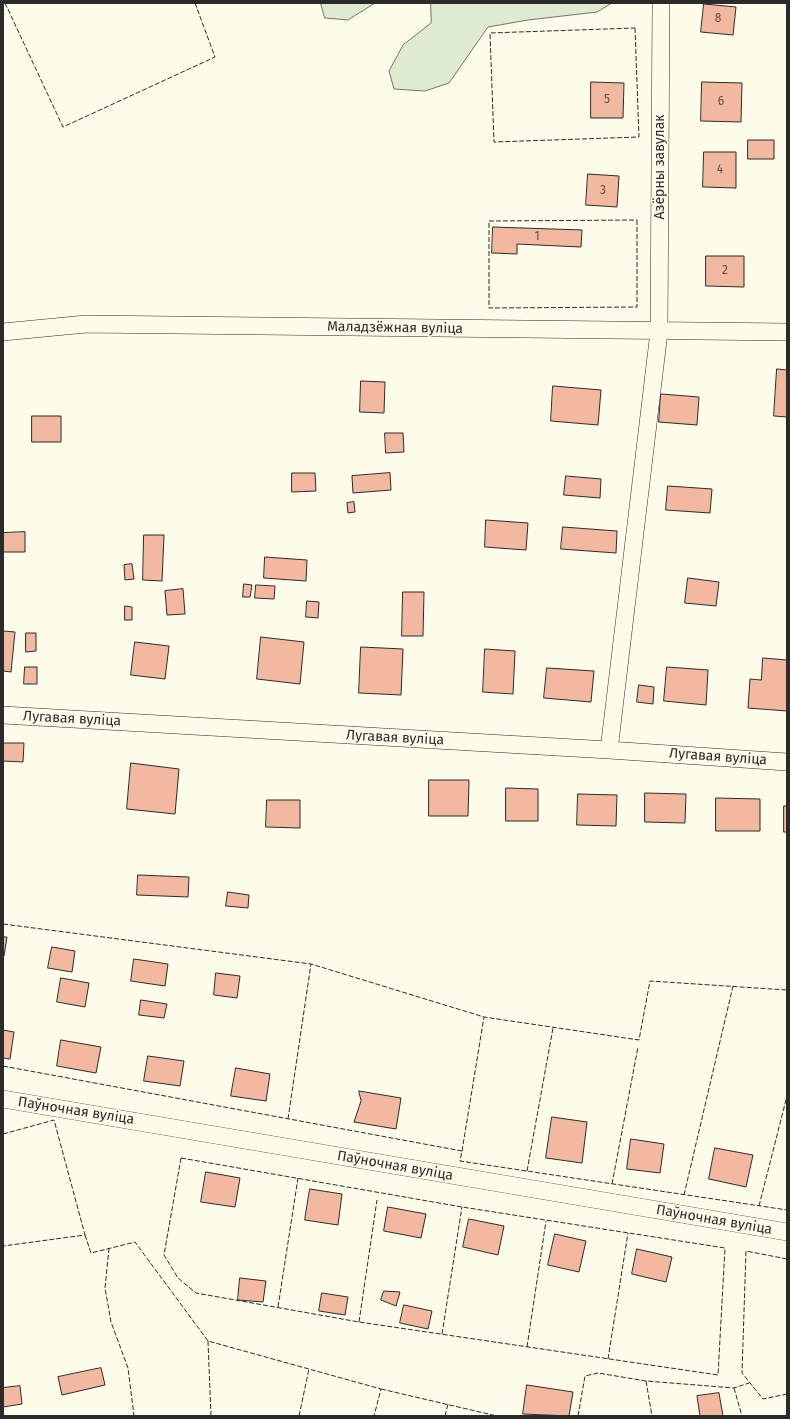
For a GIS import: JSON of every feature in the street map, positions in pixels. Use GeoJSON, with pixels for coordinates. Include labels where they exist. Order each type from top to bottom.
{"type":"FeatureCollection","features":[{"type":"Feature","properties":{"kind":"street","name":"Азёрны завулак"},"geometry":{"type":"LineString","coordinates":[[609,750],[659,332],[661,3]]}},
{"type":"Feature","properties":{"kind":"street","name":"Маладзёжная вуліца"},"geometry":{"type":"LineString","coordinates":[[3,332],[86,324],[659,332],[787,332]]}},
{"type":"Feature","properties":{"kind":"street","name":"Лугавая вуліца"},"geometry":{"type":"LineString","coordinates":[[3,715],[609,750],[787,762]]}},
{"type":"Feature","properties":{"kind":"street","name":"Паўночная вуліца"},"geometry":{"type":"LineString","coordinates":[[3,1099],[787,1232]]}},
{"type":"Feature","properties":{"kind":"green space"},"geometry":{"type":"Polygon","coordinates":[[[321,3],[375,3],[348,20],[325,18],[321,3]]]}},
{"type":"Feature","properties":{"kind":"green space"},"geometry":{"type":"Polygon","coordinates":[[[431,3],[612,3],[597,12],[528,20],[488,27],[449,83],[425,91],[394,89],[389,71],[403,45],[431,23],[431,3]]]}},
{"type":"Feature","properties":{"kind":"building"},"geometry":{"type":"Polygon","coordinates":[[[704,4],[736,7],[733,35],[701,32],[704,4]]]}},
{"type":"Feature","properties":{"kind":"building"},"geometry":{"type":"Polygon","coordinates":[[[591,82],[624,83],[623,118],[591,118],[591,82]]]}},
{"type":"Feature","properties":{"kind":"building"},"geometry":{"type":"Polygon","coordinates":[[[702,82],[742,83],[741,122],[701,121],[702,82]]]}},
{"type":"Feature","properties":{"kind":"building"},"geometry":{"type":"Polygon","coordinates":[[[748,140],[774,140],[774,159],[748,159],[748,140]]]}},
{"type":"Feature","properties":{"kind":"building"},"geometry":{"type":"Polygon","coordinates":[[[704,152],[736,152],[736,188],[703,187],[704,152]]]}},
{"type":"Feature","properties":{"kind":"building"},"geometry":{"type":"Polygon","coordinates":[[[588,174],[619,176],[617,207],[586,205],[588,174]]]}},
{"type":"Feature","properties":{"kind":"building"},"geometry":{"type":"Polygon","coordinates":[[[493,227],[582,230],[581,247],[517,244],[517,254],[492,253],[493,227]]]}},
{"type":"Feature","properties":{"kind":"building"},"geometry":{"type":"Polygon","coordinates":[[[706,256],[744,256],[744,287],[706,286],[706,256]]]}},
{"type":"Feature","properties":{"kind":"building"},"geometry":{"type":"Polygon","coordinates":[[[777,369],[787,370],[787,417],[774,416],[777,369]]]}},
{"type":"Feature","properties":{"kind":"building"},"geometry":{"type":"Polygon","coordinates":[[[361,381],[385,382],[384,413],[360,412],[361,381]]]}},
{"type":"Feature","properties":{"kind":"building"},"geometry":{"type":"Polygon","coordinates":[[[553,386],[601,390],[598,425],[551,421],[553,386]]]}},
{"type":"Feature","properties":{"kind":"building"},"geometry":{"type":"Polygon","coordinates":[[[661,394],[699,397],[697,425],[659,422],[661,394]]]}},
{"type":"Feature","properties":{"kind":"building"},"geometry":{"type":"Polygon","coordinates":[[[32,416],[61,416],[61,442],[32,442],[32,416]]]}},
{"type":"Feature","properties":{"kind":"building"},"geometry":{"type":"Polygon","coordinates":[[[385,433],[403,433],[404,452],[386,453],[385,433]]]}},
{"type":"Feature","properties":{"kind":"building"},"geometry":{"type":"Polygon","coordinates":[[[292,473],[315,473],[316,491],[292,492],[292,473]]]}},
{"type":"Feature","properties":{"kind":"building"},"geometry":{"type":"Polygon","coordinates":[[[390,473],[391,490],[353,493],[352,476],[390,473]]]}},
{"type":"Feature","properties":{"kind":"building"},"geometry":{"type":"Polygon","coordinates":[[[566,476],[601,479],[600,498],[564,495],[566,476]]]}},
{"type":"Feature","properties":{"kind":"building"},"geometry":{"type":"Polygon","coordinates":[[[668,486],[712,489],[710,513],[666,510],[668,486]]]}},
{"type":"Feature","properties":{"kind":"building"},"geometry":{"type":"Polygon","coordinates":[[[354,502],[355,512],[348,513],[347,503],[354,502]]]}},
{"type":"Feature","properties":{"kind":"building"},"geometry":{"type":"Polygon","coordinates":[[[486,520],[528,523],[526,550],[485,547],[486,520]]]}},
{"type":"Feature","properties":{"kind":"building"},"geometry":{"type":"Polygon","coordinates":[[[563,527],[617,531],[616,553],[561,549],[563,527]]]}},
{"type":"Feature","properties":{"kind":"building"},"geometry":{"type":"Polygon","coordinates":[[[25,532],[25,552],[3,552],[3,533],[25,532]]]}},
{"type":"Feature","properties":{"kind":"building"},"geometry":{"type":"Polygon","coordinates":[[[144,535],[164,535],[162,581],[143,580],[144,535]]]}},
{"type":"Feature","properties":{"kind":"building"},"geometry":{"type":"Polygon","coordinates":[[[265,557],[307,560],[306,581],[264,578],[265,557]]]}},
{"type":"Feature","properties":{"kind":"building"},"geometry":{"type":"Polygon","coordinates":[[[132,564],[134,579],[125,580],[124,565],[132,564]]]}},
{"type":"Feature","properties":{"kind":"building"},"geometry":{"type":"Polygon","coordinates":[[[688,578],[719,582],[716,606],[685,603],[688,578]]]}},
{"type":"Feature","properties":{"kind":"building"},"geometry":{"type":"Polygon","coordinates":[[[244,584],[252,585],[250,597],[243,597],[244,584]]]}},
{"type":"Feature","properties":{"kind":"building"},"geometry":{"type":"Polygon","coordinates":[[[256,585],[275,586],[274,599],[255,598],[256,585]]]}},
{"type":"Feature","properties":{"kind":"building"},"geometry":{"type":"Polygon","coordinates":[[[183,589],[185,614],[167,615],[165,591],[183,589]]]}},
{"type":"Feature","properties":{"kind":"building"},"geometry":{"type":"Polygon","coordinates":[[[403,592],[424,592],[423,636],[402,636],[403,592]]]}},
{"type":"Feature","properties":{"kind":"building"},"geometry":{"type":"Polygon","coordinates":[[[307,601],[319,602],[318,618],[306,617],[307,601]]]}},
{"type":"Feature","properties":{"kind":"building"},"geometry":{"type":"Polygon","coordinates":[[[125,606],[132,607],[132,620],[125,620],[125,606]]]}},
{"type":"Feature","properties":{"kind":"building"},"geometry":{"type":"Polygon","coordinates":[[[3,631],[15,632],[11,672],[3,671],[3,631]]]}},
{"type":"Feature","properties":{"kind":"building"},"geometry":{"type":"Polygon","coordinates":[[[26,633],[36,633],[36,651],[26,652],[26,633]]]}},
{"type":"Feature","properties":{"kind":"building"},"geometry":{"type":"Polygon","coordinates":[[[261,637],[304,642],[300,684],[257,679],[261,637]]]}},
{"type":"Feature","properties":{"kind":"building"},"geometry":{"type":"Polygon","coordinates":[[[135,642],[169,646],[165,679],[131,675],[135,642]]]}},
{"type":"Feature","properties":{"kind":"building"},"geometry":{"type":"Polygon","coordinates":[[[361,647],[403,649],[401,695],[359,693],[361,647]]]}},
{"type":"Feature","properties":{"kind":"building"},"geometry":{"type":"Polygon","coordinates":[[[485,649],[515,651],[513,694],[483,692],[485,649]]]}},
{"type":"Feature","properties":{"kind":"building"},"geometry":{"type":"Polygon","coordinates":[[[763,658],[787,660],[787,711],[748,708],[750,679],[761,680],[763,658]]]}},
{"type":"Feature","properties":{"kind":"building"},"geometry":{"type":"Polygon","coordinates":[[[25,667],[37,667],[37,684],[24,684],[25,667]]]}},
{"type":"Feature","properties":{"kind":"building"},"geometry":{"type":"Polygon","coordinates":[[[667,667],[708,670],[706,705],[664,701],[667,667]]]}},
{"type":"Feature","properties":{"kind":"building"},"geometry":{"type":"Polygon","coordinates":[[[547,668],[594,671],[591,702],[544,698],[547,668]]]}},
{"type":"Feature","properties":{"kind":"building"},"geometry":{"type":"Polygon","coordinates":[[[639,685],[654,687],[653,704],[637,702],[639,685]]]}},
{"type":"Feature","properties":{"kind":"building"},"geometry":{"type":"Polygon","coordinates":[[[3,743],[24,743],[23,762],[3,761],[3,743]]]}},
{"type":"Feature","properties":{"kind":"building"},"geometry":{"type":"Polygon","coordinates":[[[131,763],[179,769],[175,814],[127,809],[131,763]]]}},
{"type":"Feature","properties":{"kind":"building"},"geometry":{"type":"Polygon","coordinates":[[[429,780],[469,780],[468,816],[429,816],[429,780]]]}},
{"type":"Feature","properties":{"kind":"building"},"geometry":{"type":"Polygon","coordinates":[[[506,788],[538,789],[538,821],[506,821],[506,788]]]}},
{"type":"Feature","properties":{"kind":"building"},"geometry":{"type":"Polygon","coordinates":[[[645,793],[686,794],[685,823],[645,822],[645,793]]]}},
{"type":"Feature","properties":{"kind":"building"},"geometry":{"type":"Polygon","coordinates":[[[578,794],[617,795],[616,826],[577,825],[578,794]]]}},
{"type":"Feature","properties":{"kind":"building"},"geometry":{"type":"Polygon","coordinates":[[[716,798],[760,799],[760,831],[716,831],[716,798]]]}},
{"type":"Feature","properties":{"kind":"building"},"geometry":{"type":"Polygon","coordinates":[[[267,800],[300,800],[300,828],[266,827],[267,800]]]}},
{"type":"Feature","properties":{"kind":"building"},"geometry":{"type":"Polygon","coordinates":[[[784,806],[787,806],[787,832],[784,832],[784,806]]]}},
{"type":"Feature","properties":{"kind":"building"},"geometry":{"type":"Polygon","coordinates":[[[138,875],[189,877],[188,897],[137,895],[138,875]]]}},
{"type":"Feature","properties":{"kind":"building"},"geometry":{"type":"Polygon","coordinates":[[[228,892],[249,895],[248,908],[226,906],[228,892]]]}},
{"type":"Feature","properties":{"kind":"building"},"geometry":{"type":"Polygon","coordinates":[[[3,937],[7,937],[4,956],[3,955],[3,937]]]}},
{"type":"Feature","properties":{"kind":"building"},"geometry":{"type":"Polygon","coordinates":[[[52,947],[75,951],[72,972],[48,968],[52,947]]]}},
{"type":"Feature","properties":{"kind":"building"},"geometry":{"type":"Polygon","coordinates":[[[134,959],[168,964],[165,986],[131,981],[134,959]]]}},
{"type":"Feature","properties":{"kind":"building"},"geometry":{"type":"Polygon","coordinates":[[[216,973],[240,976],[237,998],[214,995],[216,973]]]}},
{"type":"Feature","properties":{"kind":"building"},"geometry":{"type":"Polygon","coordinates":[[[61,978],[89,983],[85,1007],[57,1002],[61,978]]]}},
{"type":"Feature","properties":{"kind":"building"},"geometry":{"type":"Polygon","coordinates":[[[141,1000],[167,1004],[164,1018],[139,1015],[141,1000]]]}},
{"type":"Feature","properties":{"kind":"building"},"geometry":{"type":"Polygon","coordinates":[[[3,1030],[14,1032],[10,1059],[3,1058],[3,1030]]]}},
{"type":"Feature","properties":{"kind":"building"},"geometry":{"type":"Polygon","coordinates":[[[61,1040],[101,1047],[96,1073],[57,1066],[61,1040]]]}},
{"type":"Feature","properties":{"kind":"building"},"geometry":{"type":"Polygon","coordinates":[[[148,1056],[184,1061],[180,1086],[144,1081],[148,1056]]]}},
{"type":"Feature","properties":{"kind":"building"},"geometry":{"type":"Polygon","coordinates":[[[236,1068],[270,1074],[266,1101],[231,1096],[236,1068]]]}},
{"type":"Feature","properties":{"kind":"building"},"geometry":{"type":"Polygon","coordinates":[[[359,1091],[401,1098],[396,1129],[354,1122],[361,1101],[359,1091]]]}},
{"type":"Feature","properties":{"kind":"building"},"geometry":{"type":"Polygon","coordinates":[[[552,1117],[587,1122],[582,1163],[546,1158],[552,1117]]]}},
{"type":"Feature","properties":{"kind":"building"},"geometry":{"type":"Polygon","coordinates":[[[631,1139],[664,1144],[660,1173],[627,1169],[631,1139]]]}},
{"type":"Feature","properties":{"kind":"building"},"geometry":{"type":"Polygon","coordinates":[[[715,1148],[753,1155],[746,1187],[709,1179],[715,1148]]]}},
{"type":"Feature","properties":{"kind":"building"},"geometry":{"type":"Polygon","coordinates":[[[206,1172],[240,1178],[235,1207],[201,1202],[206,1172]]]}},
{"type":"Feature","properties":{"kind":"building"},"geometry":{"type":"Polygon","coordinates":[[[310,1189],[342,1194],[338,1225],[305,1220],[310,1189]]]}},
{"type":"Feature","properties":{"kind":"building"},"geometry":{"type":"Polygon","coordinates":[[[388,1207],[426,1214],[421,1238],[384,1231],[388,1207]]]}},
{"type":"Feature","properties":{"kind":"building"},"geometry":{"type":"Polygon","coordinates":[[[469,1219],[504,1226],[498,1255],[463,1247],[469,1219]]]}},
{"type":"Feature","properties":{"kind":"building"},"geometry":{"type":"Polygon","coordinates":[[[555,1234],[586,1241],[579,1272],[548,1265],[555,1234]]]}},
{"type":"Feature","properties":{"kind":"building"},"geometry":{"type":"Polygon","coordinates":[[[637,1249],[672,1257],[666,1282],[632,1274],[637,1249]]]}},
{"type":"Feature","properties":{"kind":"building"},"geometry":{"type":"Polygon","coordinates":[[[240,1278],[266,1281],[263,1302],[238,1300],[240,1278]]]}},
{"type":"Feature","properties":{"kind":"building"},"geometry":{"type":"Polygon","coordinates":[[[384,1291],[400,1292],[396,1306],[381,1300],[384,1291]]]}},
{"type":"Feature","properties":{"kind":"building"},"geometry":{"type":"Polygon","coordinates":[[[322,1293],[348,1297],[345,1315],[319,1311],[322,1293]]]}},
{"type":"Feature","properties":{"kind":"building"},"geometry":{"type":"Polygon","coordinates":[[[404,1305],[432,1311],[428,1329],[400,1323],[404,1305]]]}},
{"type":"Feature","properties":{"kind":"building"},"geometry":{"type":"Polygon","coordinates":[[[101,1368],[105,1385],[62,1395],[58,1377],[101,1368]]]}},
{"type":"Feature","properties":{"kind":"building"},"geometry":{"type":"Polygon","coordinates":[[[527,1385],[573,1392],[569,1416],[523,1414],[527,1385]]]}},
{"type":"Feature","properties":{"kind":"building"},"geometry":{"type":"Polygon","coordinates":[[[20,1386],[22,1404],[3,1407],[3,1388],[20,1386]]]}},
{"type":"Feature","properties":{"kind":"building"},"geometry":{"type":"Polygon","coordinates":[[[719,1393],[723,1416],[700,1416],[697,1396],[719,1393]]]}},
{"type":"Feature","properties":{"kind":"fence"},"geometry":{"type":"LineString","coordinates":[[5,3],[63,127],[215,57],[195,3]]}},
{"type":"Feature","properties":{"kind":"fence"},"geometry":{"type":"LineString","coordinates":[[635,28],[639,137],[494,142],[490,33],[635,28]]}},
{"type":"Feature","properties":{"kind":"fence"},"geometry":{"type":"LineString","coordinates":[[637,220],[637,307],[489,308],[489,221],[637,220]]}},
{"type":"Feature","properties":{"kind":"fence"},"geometry":{"type":"LineString","coordinates":[[3,924],[311,964],[484,1017],[639,1040],[650,981],[787,990]]}},
{"type":"Feature","properties":{"kind":"fence"},"geometry":{"type":"LineString","coordinates":[[288,1119],[311,964]]}},
{"type":"Feature","properties":{"kind":"fence"},"geometry":{"type":"LineString","coordinates":[[684,1195],[733,986]]}},
{"type":"Feature","properties":{"kind":"fence"},"geometry":{"type":"LineString","coordinates":[[462,1151],[484,1017]]}},
{"type":"Feature","properties":{"kind":"fence"},"geometry":{"type":"LineString","coordinates":[[527,1171],[553,1028]]}},
{"type":"Feature","properties":{"kind":"fence"},"geometry":{"type":"LineString","coordinates":[[612,1184],[638,1047]]}},
{"type":"Feature","properties":{"kind":"fence"},"geometry":{"type":"LineString","coordinates":[[3,1066],[462,1151],[460,1161],[787,1210]]}},
{"type":"Feature","properties":{"kind":"fence"},"geometry":{"type":"LineString","coordinates":[[759,1206],[787,1096]]}},
{"type":"Feature","properties":{"kind":"fence"},"geometry":{"type":"LineString","coordinates":[[3,1134],[54,1120],[85,1235],[3,1246]]}},
{"type":"Feature","properties":{"kind":"fence"},"geometry":{"type":"LineString","coordinates":[[181,1158],[462,1207],[725,1248],[718,1375],[359,1322],[196,1293],[178,1278],[164,1255],[181,1158]]}},
{"type":"Feature","properties":{"kind":"fence"},"geometry":{"type":"LineString","coordinates":[[278,1307],[298,1178]]}},
{"type":"Feature","properties":{"kind":"fence"},"geometry":{"type":"LineString","coordinates":[[359,1322],[377,1200]]}},
{"type":"Feature","properties":{"kind":"fence"},"geometry":{"type":"LineString","coordinates":[[442,1334],[462,1207]]}},
{"type":"Feature","properties":{"kind":"fence"},"geometry":{"type":"LineString","coordinates":[[527,1347],[546,1221]]}},
{"type":"Feature","properties":{"kind":"fence"},"geometry":{"type":"LineString","coordinates":[[608,1359],[628,1233]]}},
{"type":"Feature","properties":{"kind":"fence"},"geometry":{"type":"LineString","coordinates":[[85,1235],[91,1253],[135,1242],[208,1341],[381,1389],[374,1416]]}},
{"type":"Feature","properties":{"kind":"fence"},"geometry":{"type":"LineString","coordinates":[[109,1248],[105,1288],[111,1322],[128,1368],[134,1416]]}},
{"type":"Feature","properties":{"kind":"fence"},"geometry":{"type":"LineString","coordinates":[[787,1259],[746,1251],[742,1373],[763,1399],[787,1394]]}},
{"type":"Feature","properties":{"kind":"fence"},"geometry":{"type":"LineString","coordinates":[[208,1341],[211,1416]]}},
{"type":"Feature","properties":{"kind":"fence"},"geometry":{"type":"LineString","coordinates":[[299,1416],[309,1369]]}},
{"type":"Feature","properties":{"kind":"fence"},"geometry":{"type":"LineString","coordinates":[[578,1416],[585,1376],[598,1373],[646,1381],[734,1388],[749,1383]]}},
{"type":"Feature","properties":{"kind":"fence"},"geometry":{"type":"LineString","coordinates":[[646,1381],[652,1416]]}},
{"type":"Feature","properties":{"kind":"fence"},"geometry":{"type":"LineString","coordinates":[[734,1388],[742,1416]]}},
{"type":"Feature","properties":{"kind":"fence"},"geometry":{"type":"LineString","coordinates":[[381,1389],[497,1416]]}},
{"type":"Feature","properties":{"kind":"fence"},"geometry":{"type":"LineString","coordinates":[[445,1416],[448,1404]]}}]}
